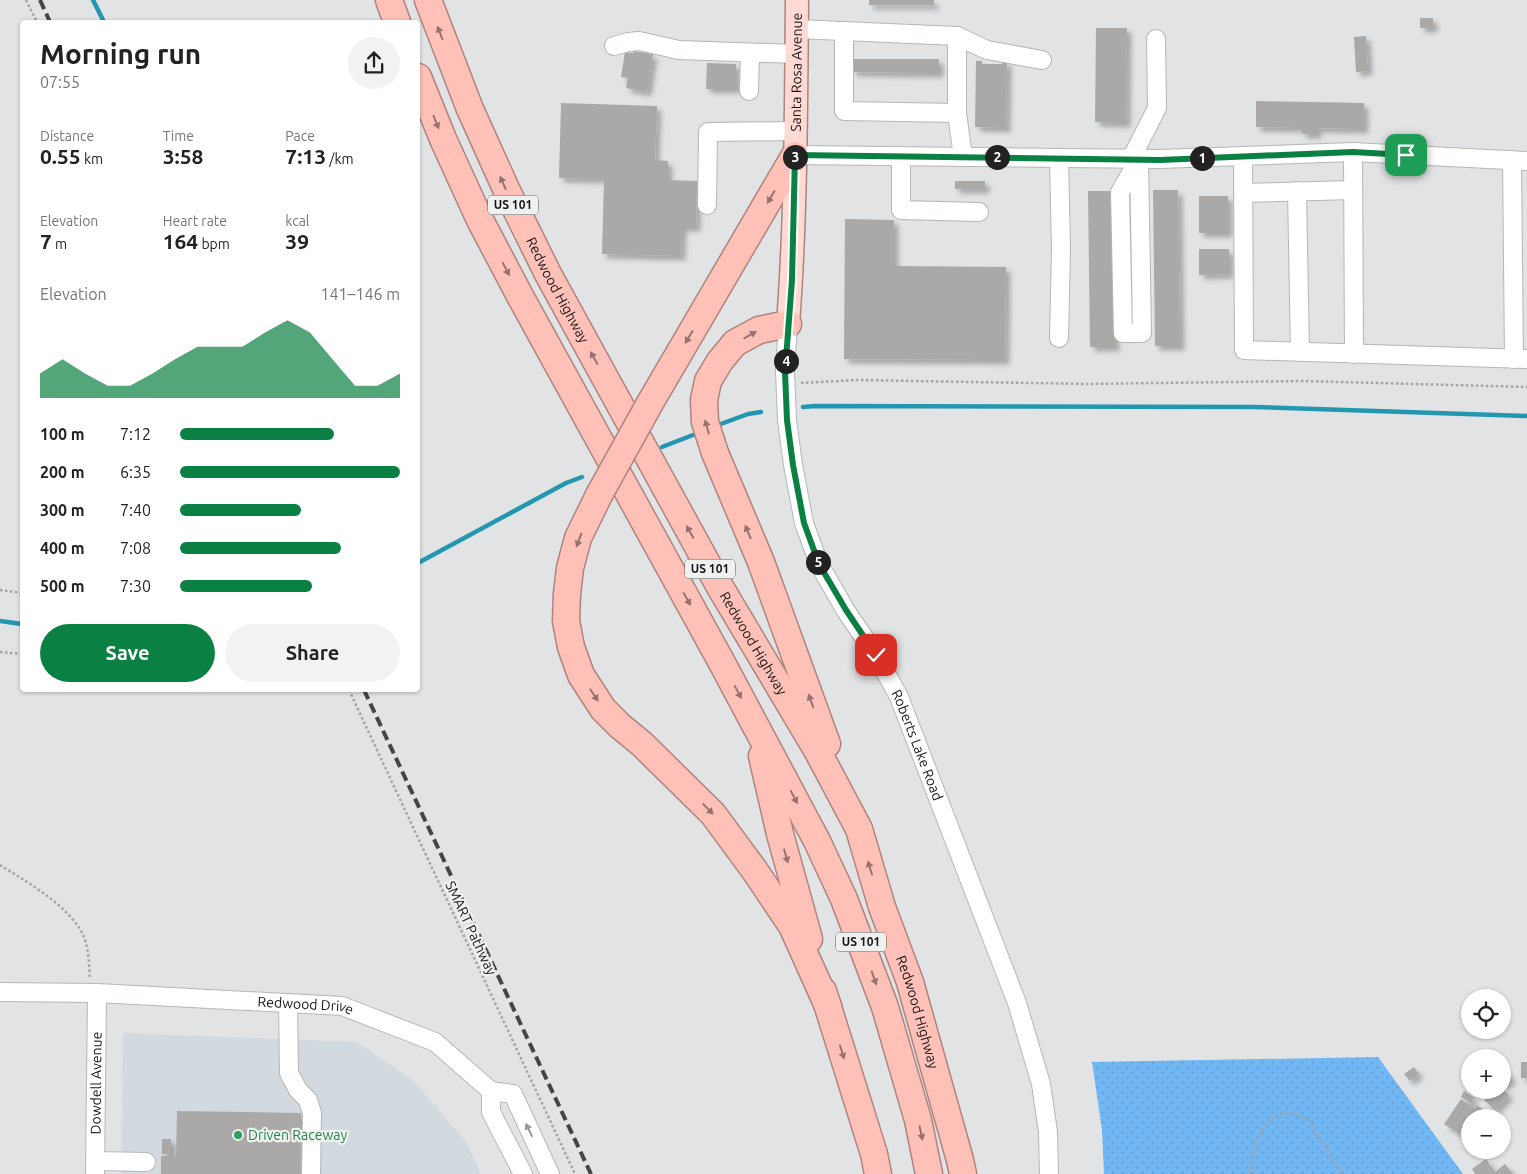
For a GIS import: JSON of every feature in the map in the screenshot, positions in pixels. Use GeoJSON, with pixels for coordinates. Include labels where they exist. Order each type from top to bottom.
{"type":"FeatureCollection","features":[{"type":"Feature","properties":{"kind":"highway"},"geometry":{"type":"LineString","coordinates":[[389,0],[396,20]]}},
{"type":"Feature","properties":{"kind":"highway","name":"Redwood Highway"},"geometry":{"type":"LineString","coordinates":[[428,0],[470,109],[507,191],[548,274],[716,579],[817,750],[859,829],[882,907],[912,992],[958,1151],[962,1174]]}},
{"type":"Feature","properties":{"kind":"highway","name":"US 101"},"geometry":{"type":"LineString","coordinates":[[420,82],[443,140],[480,220],[817,840],[844,899],[885,1007],[918,1120],[929,1174]]}},
{"type":"Feature","properties":{"kind":"highway"},"geometry":{"type":"LineString","coordinates":[[795,143],[650,403],[578,538],[570,568],[566,621],[571,647],[581,675],[603,709],[642,744],[713,814],[792,926],[828,1006]]}},
{"type":"Feature","properties":{"kind":"highway"},"geometry":{"type":"LineString","coordinates":[[788,324],[758,330],[735,343],[720,361],[708,381],[704,400],[705,422],[715,453],[766,577],[859,829]]}},
{"type":"Feature","properties":{"kind":"highway"},"geometry":{"type":"LineString","coordinates":[[754,724],[780,834],[828,1006],[874,1154],[878,1174]]}},
{"type":"Feature","properties":{"kind":"main road","name":"Santa Rosa Avenue"},"geometry":{"type":"LineString","coordinates":[[788,324],[795,143],[797,0]]}},
{"type":"Feature","properties":{"kind":"street"},"geometry":{"type":"LineString","coordinates":[[797,29],[957,36],[987,50],[1042,60]]}},
{"type":"Feature","properties":{"kind":"street"},"geometry":{"type":"LineString","coordinates":[[844,31],[844,111],[957,113]]}},
{"type":"Feature","properties":{"kind":"street"},"geometry":{"type":"LineString","coordinates":[[957,36],[957,113],[963,157]]}},
{"type":"Feature","properties":{"kind":"street"},"geometry":{"type":"LineString","coordinates":[[1135,159],[1142,332],[1123,333],[1120,192],[1157,108],[1156,39]]}},
{"type":"Feature","properties":{"kind":"street"},"geometry":{"type":"LineString","coordinates":[[614,46],[639,41],[679,50],[796,54]]}},
{"type":"Feature","properties":{"kind":"street"},"geometry":{"type":"LineString","coordinates":[[749,91],[750,53]]}},
{"type":"Feature","properties":{"kind":"street"},"geometry":{"type":"LineString","coordinates":[[708,205],[708,132],[900,156],[1135,159],[1353,152],[1520,160],[1521,359],[1244,350],[1243,156]]}},
{"type":"Feature","properties":{"kind":"street"},"geometry":{"type":"LineString","coordinates":[[1353,152],[1354,354]]}},
{"type":"Feature","properties":{"kind":"street"},"geometry":{"type":"LineString","coordinates":[[900,156],[901,210],[979,212]]}},
{"type":"Feature","properties":{"kind":"street"},"geometry":{"type":"LineString","coordinates":[[1059,158],[1061,250],[1059,338]]}},
{"type":"Feature","properties":{"kind":"street"},"geometry":{"type":"LineString","coordinates":[[1243,193],[1353,190]]}},
{"type":"Feature","properties":{"kind":"street"},"geometry":{"type":"LineString","coordinates":[[1297,191],[1300,352]]}},
{"type":"Feature","properties":{"kind":"street","name":"Roberts Lake Road"},"geometry":{"type":"LineString","coordinates":[[788,324],[785,378],[787,420],[804,523],[819,564],[846,610],[876,655],[899,697],[1017,1003],[1041,1084],[1048,1132],[1049,1174]]}},
{"type":"Feature","properties":{"kind":"street","name":"Redwood Drive"},"geometry":{"type":"LineString","coordinates":[[0,992],[94,993],[342,1006],[435,1042],[491,1091],[513,1094],[550,1174]]}},
{"type":"Feature","properties":{"kind":"street","name":"Dowdell Avenue"},"geometry":{"type":"LineString","coordinates":[[94,993],[96,1167]]}},
{"type":"Feature","properties":{"kind":"street"},"geometry":{"type":"LineString","coordinates":[[288,1003],[289,1073],[298,1090],[308,1100],[312,1113],[311,1174]]}},
{"type":"Feature","properties":{"kind":"street"},"geometry":{"type":"LineString","coordinates":[[491,1091],[491,1112],[523,1174]]}},
{"type":"Feature","properties":{"kind":"street"},"geometry":{"type":"LineString","coordinates":[[96,1167],[146,1162]]}},
{"type":"Feature","properties":{"kind":"path"},"geometry":{"type":"LineString","coordinates":[[26,0],[36,20]]}},
{"type":"Feature","properties":{"kind":"path"},"geometry":{"type":"LineString","coordinates":[[785,378],[1088,384],[1303,381],[1527,387]]}},
{"type":"Feature","properties":{"kind":"path"},"geometry":{"type":"LineString","coordinates":[[0,590],[20,593]]}},
{"type":"Feature","properties":{"kind":"path"},"geometry":{"type":"LineString","coordinates":[[0,652],[20,654]]}},
{"type":"Feature","properties":{"kind":"path","name":"SMART Pathway"},"geometry":{"type":"LineString","coordinates":[[350,692],[575,1174]]}},
{"type":"Feature","properties":{"kind":"path"},"geometry":{"type":"LineString","coordinates":[[0,865],[54,903],[80,929],[86,942],[94,993]]}},
{"type":"Feature","properties":{"kind":"path"},"geometry":{"type":"LineString","coordinates":[[1251,1174],[1256,1145],[1267,1122],[1282,1114],[1293,1113],[1310,1122],[1342,1174]]}},
{"type":"Feature","properties":{"kind":"shaded area"},"geometry":{"type":"Polygon","coordinates":[[[123,1033],[356,1042],[414,1081],[466,1142],[481,1174],[121,1174],[123,1033]]]}},
{"type":"Feature","properties":{"kind":"shaded area"},"geometry":{"type":"Polygon","coordinates":[[[1378,1057],[1463,1174],[1104,1174],[1102,1130],[1092,1062],[1378,1057]]]}},
{"type":"Feature","properties":{"kind":"building"},"geometry":{"type":"Polygon","coordinates":[[[869,0],[934,0],[934,5],[869,5],[869,0]]]}},
{"type":"Feature","properties":{"kind":"building"},"geometry":{"type":"Polygon","coordinates":[[[1420,18],[1433,18],[1433,28],[1420,28],[1420,18]]]}},
{"type":"Feature","properties":{"kind":"building"},"geometry":{"type":"Polygon","coordinates":[[[1096,28],[1127,28],[1126,123],[1095,122],[1096,28]]]}},
{"type":"Feature","properties":{"kind":"building"},"geometry":{"type":"Polygon","coordinates":[[[1366,36],[1368,71],[1356,72],[1354,37],[1366,36]]]}},
{"type":"Feature","properties":{"kind":"building"},"geometry":{"type":"Polygon","coordinates":[[[633,51],[653,54],[647,92],[626,88],[628,78],[621,77],[625,52],[633,53],[633,51]]]}},
{"type":"Feature","properties":{"kind":"building"},"geometry":{"type":"Polygon","coordinates":[[[852,59],[939,59],[939,73],[852,72],[852,59]]]}},
{"type":"Feature","properties":{"kind":"building"},"geometry":{"type":"Polygon","coordinates":[[[976,61],[982,61],[982,64],[1002,64],[1002,61],[1007,61],[1006,128],[975,127],[976,61]]]}},
{"type":"Feature","properties":{"kind":"building"},"geometry":{"type":"Polygon","coordinates":[[[707,63],[736,64],[736,89],[706,89],[707,63]]]}},
{"type":"Feature","properties":{"kind":"building"},"geometry":{"type":"Polygon","coordinates":[[[1256,101],[1364,103],[1364,129],[1317,128],[1317,134],[1302,134],[1302,128],[1256,127],[1256,101]]]}},
{"type":"Feature","properties":{"kind":"building"},"geometry":{"type":"Polygon","coordinates":[[[561,103],[657,106],[655,160],[668,161],[668,180],[697,181],[696,227],[682,227],[681,256],[602,254],[604,179],[559,178],[561,103]]]}},
{"type":"Feature","properties":{"kind":"building"},"geometry":{"type":"Polygon","coordinates":[[[955,181],[985,181],[985,189],[955,189],[955,181]]]}},
{"type":"Feature","properties":{"kind":"building"},"geometry":{"type":"Polygon","coordinates":[[[1153,190],[1178,190],[1180,346],[1155,346],[1153,190]]]}},
{"type":"Feature","properties":{"kind":"building"},"geometry":{"type":"Polygon","coordinates":[[[1088,191],[1112,191],[1115,347],[1090,347],[1088,191]]]}},
{"type":"Feature","properties":{"kind":"building"},"geometry":{"type":"Polygon","coordinates":[[[1199,196],[1228,196],[1228,233],[1199,233],[1199,196]]]}},
{"type":"Feature","properties":{"kind":"building"},"geometry":{"type":"Polygon","coordinates":[[[845,219],[894,220],[894,266],[1006,267],[1005,360],[844,359],[845,219]]]}},
{"type":"Feature","properties":{"kind":"building"},"geometry":{"type":"Polygon","coordinates":[[[1199,249],[1229,249],[1229,274],[1199,275],[1199,249]]]}},
{"type":"Feature","properties":{"kind":"building"},"geometry":{"type":"Polygon","coordinates":[[[1521,1062],[1527,1062],[1527,1078],[1521,1078],[1521,1062]]]}},
{"type":"Feature","properties":{"kind":"building"},"geometry":{"type":"Polygon","coordinates":[[[1414,1067],[1419,1074],[1410,1081],[1404,1074],[1414,1067]]]}},
{"type":"Feature","properties":{"kind":"building"},"geometry":{"type":"Polygon","coordinates":[[[1461,1099],[1475,1108],[1477,1105],[1483,1109],[1461,1109],[1461,1131],[1459,1134],[1444,1124],[1461,1099]]]}},
{"type":"Feature","properties":{"kind":"building"},"geometry":{"type":"Polygon","coordinates":[[[1464,1099],[1474,1099],[1471,1104],[1464,1099]]]}},
{"type":"Feature","properties":{"kind":"building"},"geometry":{"type":"Polygon","coordinates":[[[1485,1099],[1505,1099],[1496,1109],[1485,1099]]]}},
{"type":"Feature","properties":{"kind":"building","name":"Driven Raceway"},"geometry":{"type":"Polygon","coordinates":[[[177,1111],[301,1113],[300,1174],[161,1174],[161,1156],[176,1156],[177,1111]]]}},
{"type":"Feature","properties":{"kind":"building"},"geometry":{"type":"Polygon","coordinates":[[[162,1139],[171,1139],[171,1154],[162,1154],[162,1139]]]}},
{"type":"Feature","properties":{"kind":"building"},"geometry":{"type":"Polygon","coordinates":[[[1486,1159],[1495,1172],[1505,1164],[1513,1174],[1475,1174],[1472,1169],[1486,1159]]]}},
{"type":"Feature","properties":{"kind":"waterway"},"geometry":{"type":"LineString","coordinates":[[93,0],[103,20]]}},
{"type":"Feature","properties":{"kind":"waterway"},"geometry":{"type":"LineString","coordinates":[[803,407],[1254,407],[1527,416]]}},
{"type":"Feature","properties":{"kind":"waterway"},"geometry":{"type":"LineString","coordinates":[[718,425],[748,414],[761,412]]}},
{"type":"Feature","properties":{"kind":"waterway"},"geometry":{"type":"LineString","coordinates":[[662,447],[693,435]]}},
{"type":"Feature","properties":{"kind":"waterway"},"geometry":{"type":"LineString","coordinates":[[420,562],[566,483],[582,477]]}},
{"type":"Feature","properties":{"kind":"waterway"},"geometry":{"type":"LineString","coordinates":[[0,621],[20,624]]}},
{"type":"Feature","properties":{"kind":"railway"},"geometry":{"type":"LineString","coordinates":[[40,0],[49,20]]}},
{"type":"Feature","properties":{"kind":"railway"},"geometry":{"type":"LineString","coordinates":[[365,692],[591,1174]]}},
{"type":"Feature","properties":{"kind":"place","name":"Driven Raceway"},"geometry":{"type":"Point","coordinates":[238,1135]}},
{"type":"Feature","properties":{"kind":"route"},"geometry":{"type":"LineString","coordinates":[[876,655],[846,610],[819,564],[804,523],[793,465],[787,420],[785,372],[792,280],[795,155],[1160,160],[1353,152],[1406,155]]}}]}
